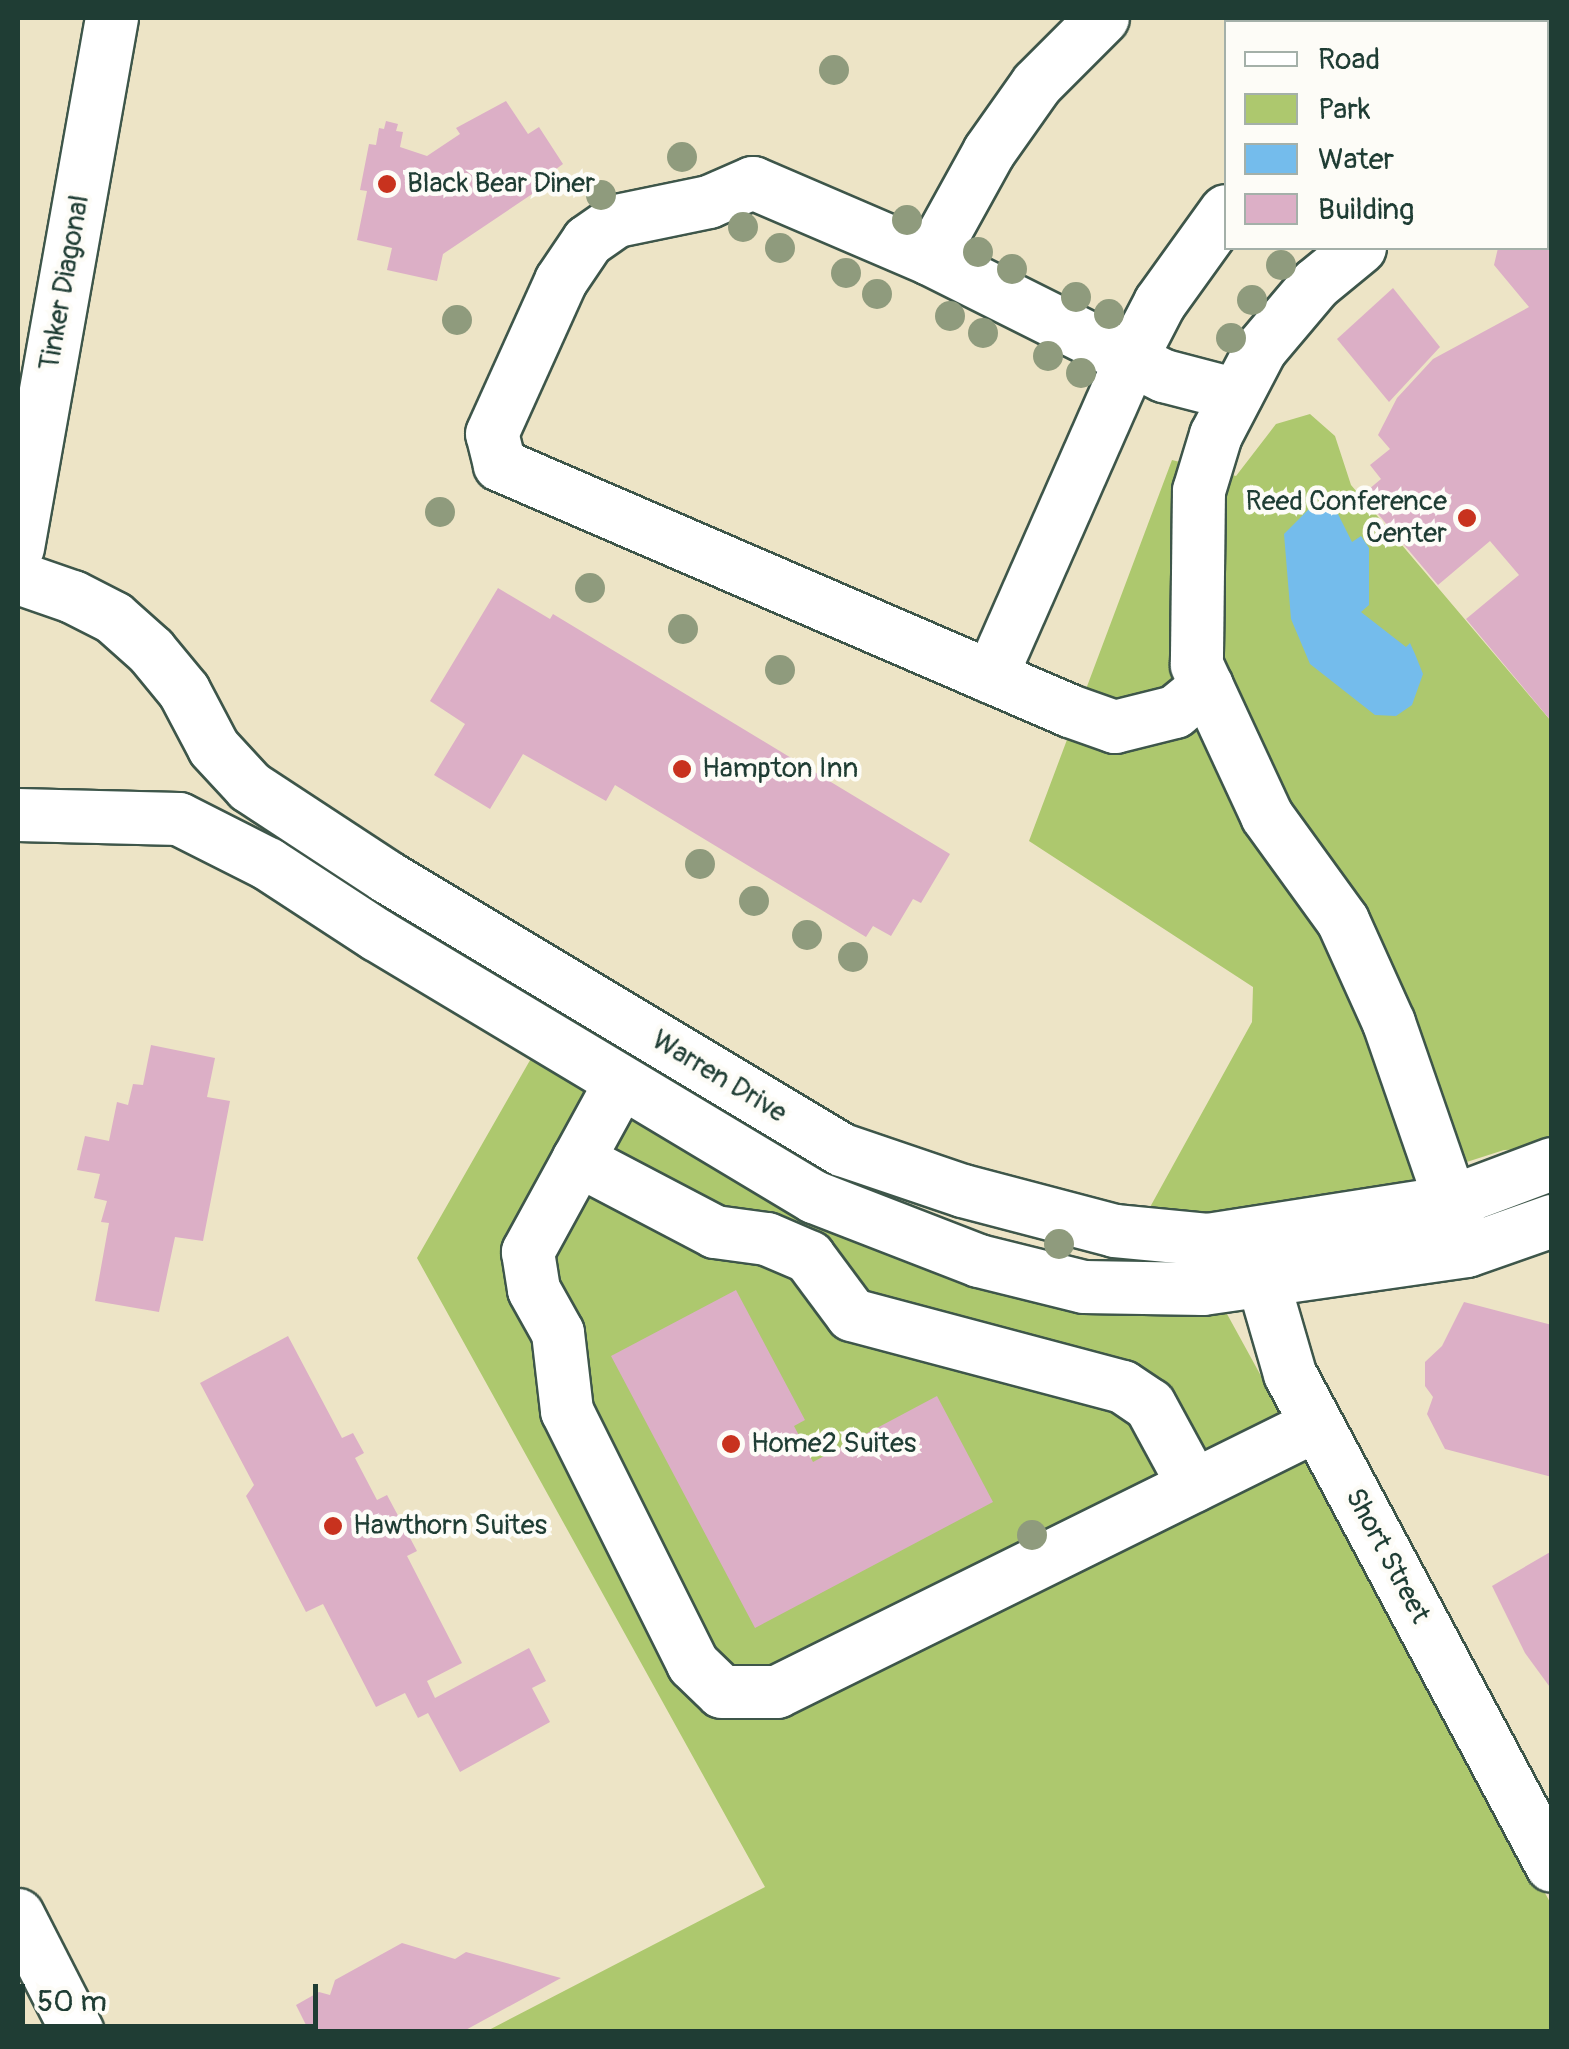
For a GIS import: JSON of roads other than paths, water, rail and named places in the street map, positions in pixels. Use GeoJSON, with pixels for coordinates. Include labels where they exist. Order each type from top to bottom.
{"type":"FeatureCollection","features":[{"type":"Feature","properties":{"kind":"street","name":"Tinker Diagonal"},"geometry":{"type":"LineString","coordinates":[[18,548],[112,18]]}},
{"type":"Feature","properties":{"kind":"street"},"geometry":{"type":"LineString","coordinates":[[930,260],[989,152],[1037,84],[1103,18]]}},
{"type":"Feature","properties":{"kind":"street"},"geometry":{"type":"LineString","coordinates":[[1206,686],[1175,712],[1115,727],[500,466],[492,434],[561,281],[588,240],[617,221],[709,202],[753,183],[930,260],[1164,376],[1237,395]]}},
{"type":"Feature","properties":{"kind":"street"},"geometry":{"type":"LineString","coordinates":[[990,677],[1132,357],[1160,303],[1224,214]]}},
{"type":"Feature","properties":{"kind":"street"},"geometry":{"type":"LineString","coordinates":[[1358,250],[1316,284],[1261,348],[1216,435],[1199,492],[1196,665],[1268,816],[1342,921],[1389,1023],[1467,1251]]}},
{"type":"Feature","properties":{"kind":"street","name":"Warren Drive"},"geometry":{"type":"LineString","coordinates":[[18,578],[74,598],[127,629],[184,691],[214,748],[250,787],[388,877],[842,1150],[963,1191],[1115,1231],[1208,1240],[1256,1258],[1467,1251],[1552,1222]]}},
{"type":"Feature","properties":{"kind":"street","name":"Warren Drive"},"geometry":{"type":"LineString","coordinates":[[18,815],[179,819],[268,864],[376,935],[814,1197],[979,1261],[1084,1287],[1203,1290],[1256,1258],[1452,1202],[1552,1164]]}},
{"type":"Feature","properties":{"kind":"street"},"geometry":{"type":"LineString","coordinates":[[621,1082],[528,1252],[534,1290],[558,1333],[567,1411],[693,1664],[722,1692],[777,1692],[1318,1426]]}},
{"type":"Feature","properties":{"kind":"street"},"geometry":{"type":"LineString","coordinates":[[578,1160],[715,1232],[767,1238],[809,1257],[852,1315],[1123,1387],[1150,1405],[1194,1486]]}},
{"type":"Feature","properties":{"kind":"street"},"geometry":{"type":"LineString","coordinates":[[788,1248],[814,1197]]}},
{"type":"Feature","properties":{"kind":"street","name":"Short Street"},"geometry":{"type":"LineString","coordinates":[[1256,1258],[1290,1374],[1544,1832]]}},
{"type":"Feature","properties":{"kind":"street"},"geometry":{"type":"LineString","coordinates":[[18,1915],[78,2032]]}},
{"type":"Feature","properties":{"kind":"water"},"geometry":{"type":"Polygon","coordinates":[[[1321,505],[1337,512],[1352,542],[1361,536],[1369,548],[1369,605],[1361,612],[1406,647],[1410,643],[1423,674],[1412,705],[1396,716],[1375,715],[1310,664],[1291,619],[1284,534],[1311,507],[1321,505]]]}},
{"type":"Feature","properties":{"kind":"place","name":"Black Bear Diner"},"geometry":{"type":"Point","coordinates":[387,184]}},
{"type":"Feature","properties":{"kind":"place","name":"Reed Conference Center"},"geometry":{"type":"Point","coordinates":[1467,518]}},
{"type":"Feature","properties":{"kind":"place","name":"Hampton Inn"},"geometry":{"type":"Point","coordinates":[682,769]}},
{"type":"Feature","properties":{"kind":"place","name":"Home2 Suites"},"geometry":{"type":"Point","coordinates":[731,1444]}},
{"type":"Feature","properties":{"kind":"place","name":"Hawthorn Suites"},"geometry":{"type":"Point","coordinates":[333,1526]}}]}
